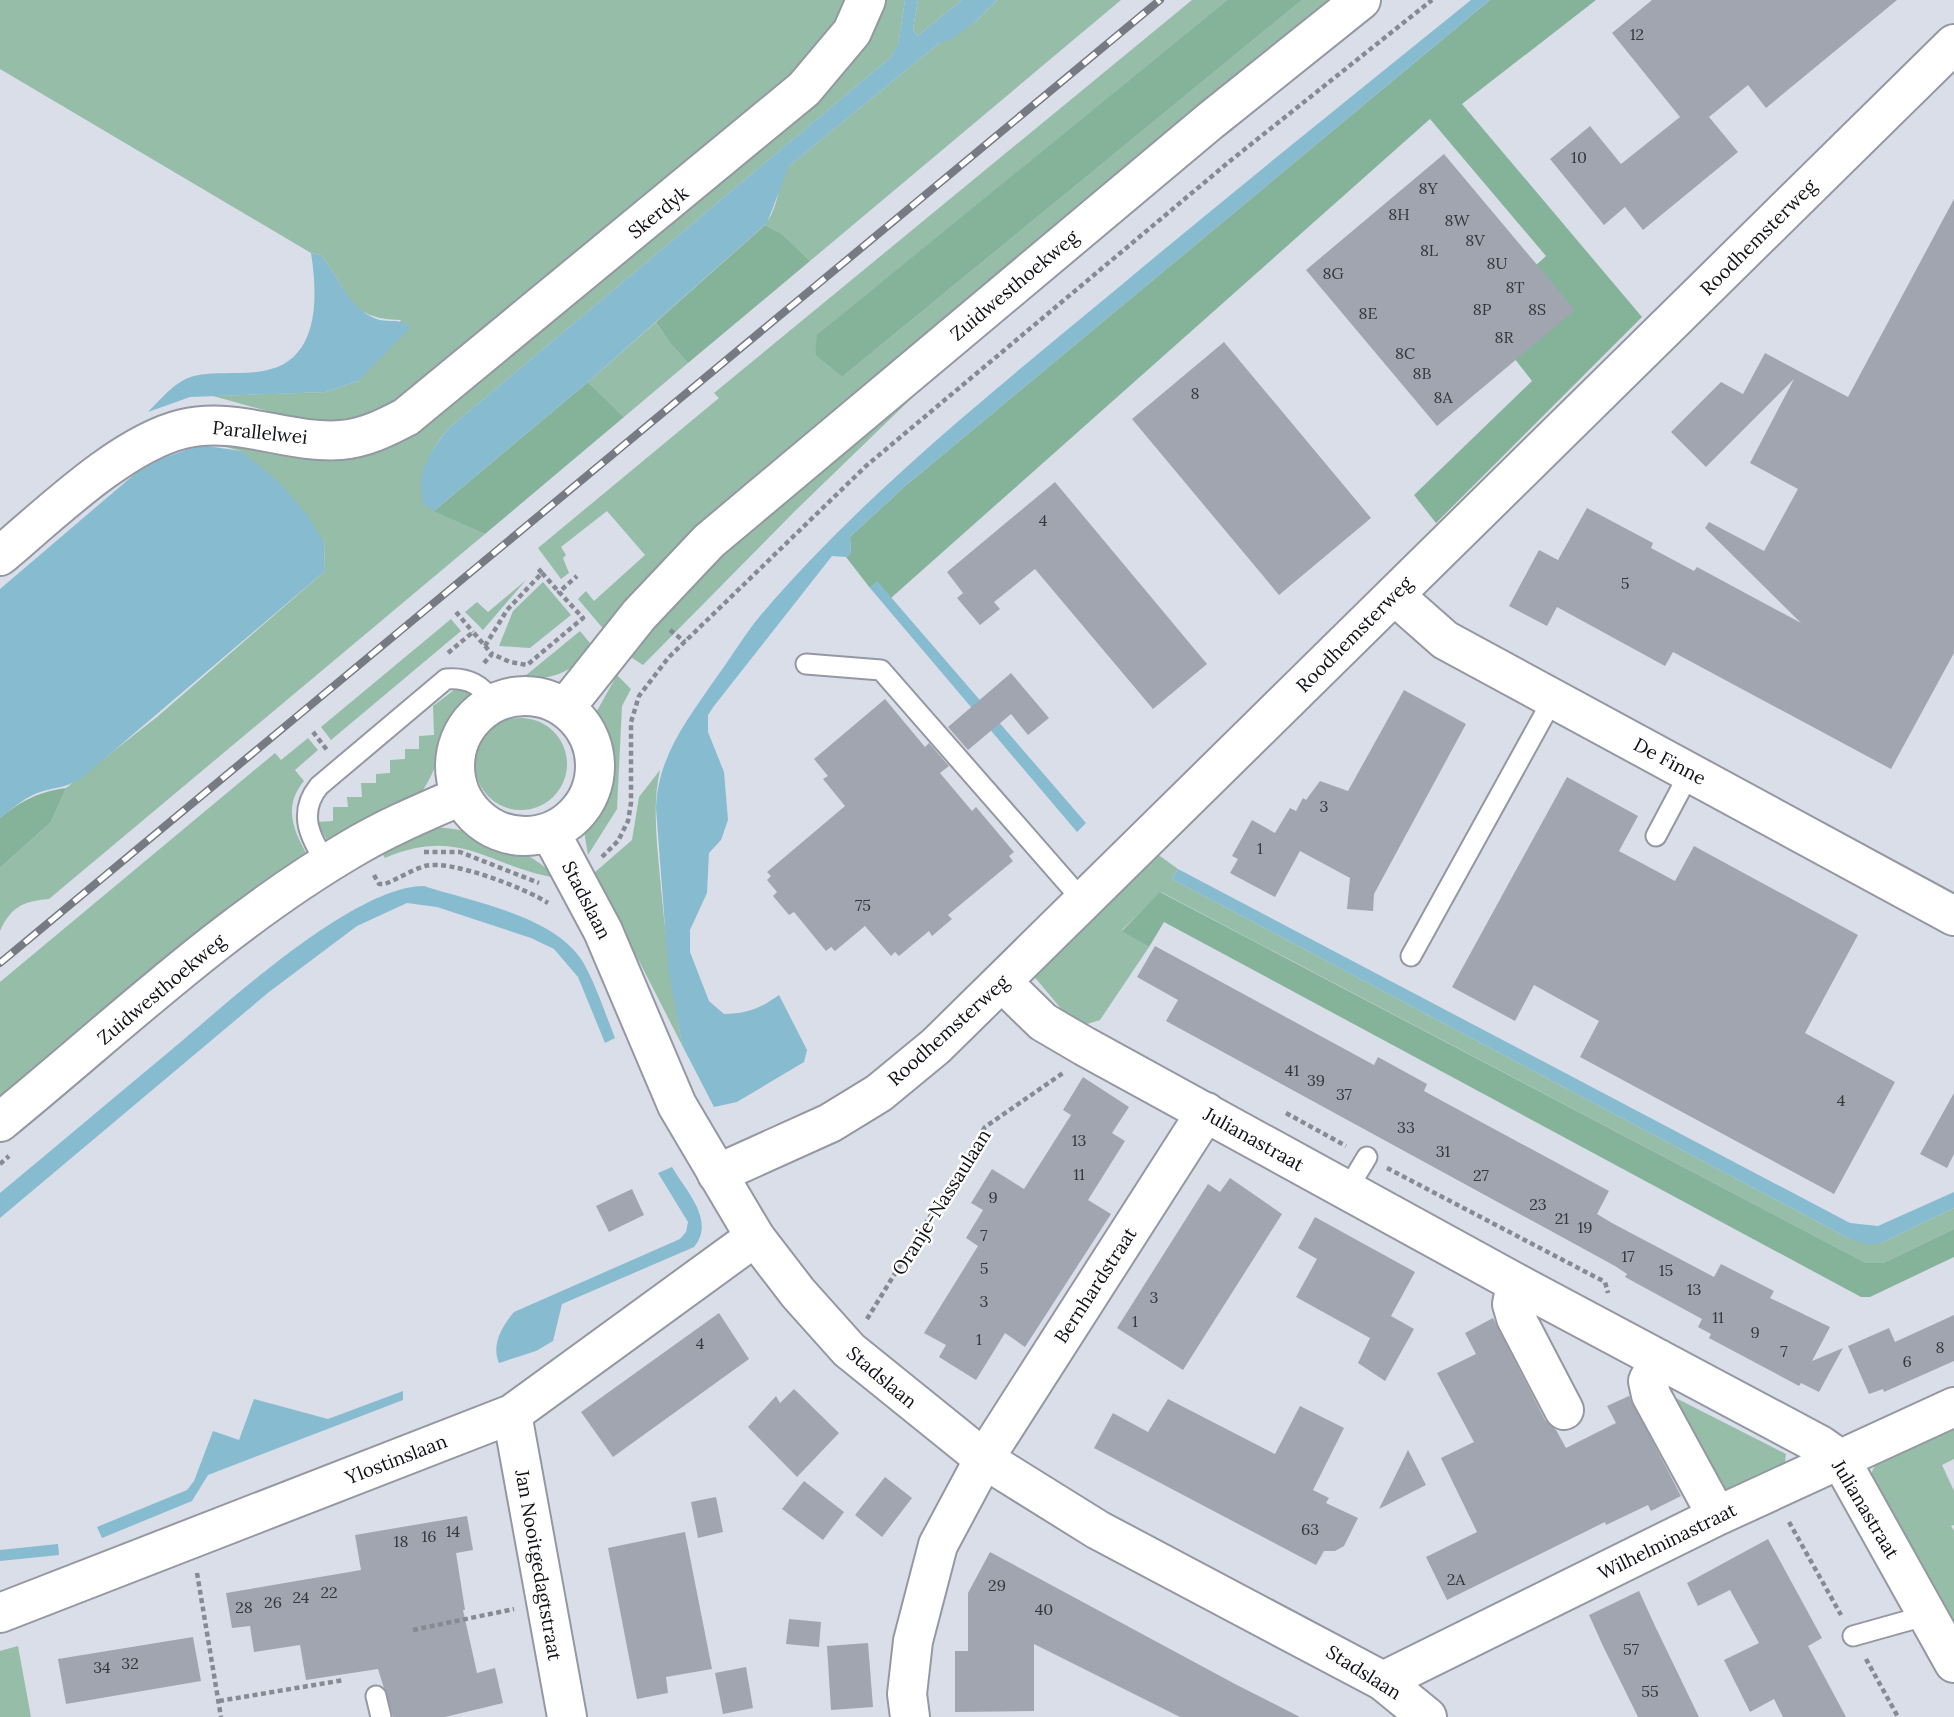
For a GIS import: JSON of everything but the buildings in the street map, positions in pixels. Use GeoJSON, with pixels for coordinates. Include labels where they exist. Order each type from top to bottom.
{"type":"FeatureCollection","features":[{"type":"Feature","properties":{"kind":"street","name":"Skerdyk"},"geometry":{"type":"LineString","coordinates":[[426,403],[804,89],[852,32],[866,0]]}},
{"type":"Feature","properties":{"kind":"street","name":"Zuidwesthoekweg"},"geometry":{"type":"LineString","coordinates":[[565,708],[674,577],[768,492],[1210,121],[1361,0]]}},
{"type":"Feature","properties":{"kind":"street","name":"Roodhemsterweg"},"geometry":{"type":"LineString","coordinates":[[717,1174],[831,1123],[879,1093],[936,1046],[1954,44]]}},
{"type":"Feature","properties":{"kind":"street","name":"Parallelwei"},"geometry":{"type":"LineString","coordinates":[[0,556],[87,484],[142,445],[163,435],[184,429],[227,425],[339,440],[383,429],[426,403]]}},
{"type":"Feature","properties":{"kind":"street","name":"De Finne"},"geometry":{"type":"LineString","coordinates":[[1394,595],[1445,640],[1954,916]]}},
{"type":"Feature","properties":{"kind":"street"},"geometry":{"type":"LineString","coordinates":[[482,692],[512,697],[530,696],[565,708],[587,733],[593,749],[594,774],[587,798],[578,813],[550,832],[533,836],[498,831],[470,811],[461,796],[455,773],[456,750],[482,692]]}},
{"type":"Feature","properties":{"kind":"street","name":"Zuidwesthoekweg"},"geometry":{"type":"LineString","coordinates":[[0,1122],[207,950],[284,892],[380,834],[461,796]]}},
{"type":"Feature","properties":{"kind":"street","name":"Stadslaan"},"geometry":{"type":"LineString","coordinates":[[550,832],[577,876],[677,1105],[755,1237],[798,1293],[849,1350],[984,1459],[1098,1530],[1383,1681],[1427,1717]]}},
{"type":"Feature","properties":{"kind":"street","name":"Julianastraat"},"geometry":{"type":"LineString","coordinates":[[1002,982],[1043,1022],[1084,1046],[1516,1283],[1789,1427],[1840,1459],[1954,1663]]}},
{"type":"Feature","properties":{"kind":"street","name":"Bernhardstraat"},"geometry":{"type":"LineString","coordinates":[[910,1717],[907,1694],[913,1642],[938,1545],[984,1459],[1206,1112]]}},
{"type":"Feature","properties":{"kind":"street","name":"Ylostinslaan"},"geometry":{"type":"LineString","coordinates":[[0,1613],[512,1414],[755,1237]]}},
{"type":"Feature","properties":{"kind":"street"},"geometry":{"type":"LineString","coordinates":[[1516,1283],[1512,1304],[1516,1318],[1564,1410]]}},
{"type":"Feature","properties":{"kind":"street"},"geometry":{"type":"LineString","coordinates":[[1659,1359],[1648,1381],[1651,1395],[1717,1516]]}},
{"type":"Feature","properties":{"kind":"street","name":"Wilhelminastraat"},"geometry":{"type":"LineString","coordinates":[[1383,1681],[1717,1516],[1954,1407]]}},
{"type":"Feature","properties":{"kind":"street","name":"Jan Nooitgedagtstraat"},"geometry":{"type":"LineString","coordinates":[[512,1414],[567,1717]]}},
{"type":"Feature","properties":{"kind":"lane"},"geometry":{"type":"LineString","coordinates":[[806,664],[881,670],[1084,902]]}},
{"type":"Feature","properties":{"kind":"lane"},"geometry":{"type":"LineString","coordinates":[[327,864],[308,830],[306,818],[310,797],[318,786],[446,679],[482,692]]}},
{"type":"Feature","properties":{"kind":"lane"},"geometry":{"type":"LineString","coordinates":[[1411,957],[1553,699]]}},
{"type":"Feature","properties":{"kind":"lane"},"geometry":{"type":"LineString","coordinates":[[1656,836],[1690,772]]}},
{"type":"Feature","properties":{"kind":"lane"},"geometry":{"type":"LineString","coordinates":[[1347,1190],[1367,1157]]}},
{"type":"Feature","properties":{"kind":"lane"},"geometry":{"type":"LineString","coordinates":[[1853,1636],[1928,1615]]}},
{"type":"Feature","properties":{"kind":"lane"},"geometry":{"type":"LineString","coordinates":[[376,1696],[381,1717]]}},
{"type":"Feature","properties":{"kind":"path"},"geometry":{"type":"LineString","coordinates":[[415,855],[426,852],[460,852],[544,885],[577,876],[598,862],[618,841],[628,821],[631,803],[631,722],[646,684],[669,657],[866,466],[1230,161],[1432,0]]}},
{"type":"Feature","properties":{"kind":"path"},"geometry":{"type":"LineString","coordinates":[[482,692],[492,654],[510,662],[527,665],[583,618],[537,567]]}},
{"type":"Feature","properties":{"kind":"path"},"geometry":{"type":"LineString","coordinates":[[485,646],[507,610],[542,573]]}},
{"type":"Feature","properties":{"kind":"path"},"geometry":{"type":"LineString","coordinates":[[559,592],[577,576]]}},
{"type":"Feature","properties":{"kind":"path"},"geometry":{"type":"LineString","coordinates":[[456,612],[473,632]]}},
{"type":"Feature","properties":{"kind":"path"},"geometry":{"type":"LineString","coordinates":[[313,732],[323,745]]}},
{"type":"Feature","properties":{"kind":"path"},"geometry":{"type":"LineString","coordinates":[[385,869],[373,874],[379,884],[385,884],[424,866],[446,864],[468,870],[552,906]]}},
{"type":"Feature","properties":{"kind":"path","name":"Oranje-Nassaulaan"},"geometry":{"type":"LineString","coordinates":[[849,1350],[985,1127],[1071,1068],[1084,1046]]}},
{"type":"Feature","properties":{"kind":"path"},"geometry":{"type":"LineString","coordinates":[[1772,1490],[1898,1717]]}},
{"type":"Feature","properties":{"kind":"path"},"geometry":{"type":"LineString","coordinates":[[191,1538],[221,1717]]}},
{"type":"Feature","properties":{"kind":"path"},"geometry":{"type":"LineString","coordinates":[[413,1630],[546,1602]]}},
{"type":"Feature","properties":{"kind":"path"},"geometry":{"type":"LineString","coordinates":[[219,1701],[344,1680]]}},
{"type":"Feature","properties":{"kind":"green space"},"geometry":{"type":"Polygon","coordinates":[[[0,0],[855,0],[807,69],[403,400],[349,422],[307,422],[213,396],[326,392],[358,381],[401,320],[369,315],[359,309],[321,255],[311,253],[0,69],[0,0]]]}},
{"type":"Feature","properties":{"kind":"green space"},"geometry":{"type":"Polygon","coordinates":[[[882,0],[905,0],[898,46],[891,57],[449,428],[434,447],[428,463],[424,505],[485,534],[49,899],[32,901],[13,911],[0,931],[0,868],[51,822],[66,788],[157,717],[325,571],[324,542],[241,451],[218,445],[239,443],[338,453],[882,0]]]}},
{"type":"Feature","properties":{"kind":"green space"},"geometry":{"type":"Polygon","coordinates":[[[918,0],[962,0],[917,36],[913,29],[918,0]]]}},
{"type":"Feature","properties":{"kind":"green space"},"geometry":{"type":"Polygon","coordinates":[[[997,0],[1121,0],[810,261],[782,234],[765,225],[773,211],[789,166],[938,44],[976,21],[997,0]]]}},
{"type":"Feature","properties":{"kind":"green space"},"geometry":{"type":"Polygon","coordinates":[[[1192,0],[1227,0],[818,335],[815,355],[842,377],[1302,0],[1335,0],[606,632],[578,599],[586,591],[594,601],[645,555],[607,511],[561,547],[566,555],[563,558],[569,573],[561,579],[538,548],[719,398],[714,393],[1192,0]]]}},
{"type":"Feature","properties":{"kind":"green space"},"geometry":{"type":"Polygon","coordinates":[[[1227,0],[1302,0],[842,377],[815,355],[817,335],[1227,0]]]}},
{"type":"Feature","properties":{"kind":"green space"},"geometry":{"type":"Polygon","coordinates":[[[1490,0],[1596,0],[1462,104],[1642,317],[1436,523],[1414,495],[1532,381],[1481,316],[1546,256],[1430,119],[891,598],[877,582],[870,588],[846,557],[851,553],[850,537],[904,487],[1490,0]]]}},
{"type":"Feature","properties":{"kind":"green space"},"geometry":{"type":"Polygon","coordinates":[[[765,225],[782,234],[810,261],[688,363],[656,322],[765,225]]]}},
{"type":"Feature","properties":{"kind":"green space"},"geometry":{"type":"Polygon","coordinates":[[[656,322],[688,363],[624,417],[588,382],[656,322]]]}},
{"type":"Feature","properties":{"kind":"green space"},"geometry":{"type":"Polygon","coordinates":[[[588,382],[624,417],[485,534],[434,511],[588,382]]]}},
{"type":"Feature","properties":{"kind":"green space"},"geometry":{"type":"Polygon","coordinates":[[[919,391],[796,510],[643,665],[626,654],[704,564],[919,391]]]}},
{"type":"Feature","properties":{"kind":"green space"},"geometry":{"type":"Polygon","coordinates":[[[526,580],[483,630],[465,612],[477,602],[488,612],[526,580]]]}},
{"type":"Feature","properties":{"kind":"green space"},"geometry":{"type":"Polygon","coordinates":[[[543,582],[571,615],[530,648],[499,646],[513,611],[543,582]]]}},
{"type":"Feature","properties":{"kind":"green space"},"geometry":{"type":"Polygon","coordinates":[[[451,619],[461,631],[331,740],[321,727],[451,619]]]}},
{"type":"Feature","properties":{"kind":"green space"},"geometry":{"type":"Polygon","coordinates":[[[580,631],[594,648],[577,664],[552,676],[519,681],[580,631]]]}},
{"type":"Feature","properties":{"kind":"green space"},"geometry":{"type":"Polygon","coordinates":[[[617,675],[631,689],[622,706],[617,809],[588,855],[584,831],[600,803],[608,776],[606,748],[593,718],[617,675]]]}},
{"type":"Feature","properties":{"kind":"green space"},"geometry":{"type":"Polygon","coordinates":[[[463,687],[475,696],[456,716],[423,790],[393,814],[330,846],[317,822],[333,821],[333,807],[348,807],[347,797],[362,797],[361,783],[376,783],[376,774],[390,773],[390,760],[405,759],[405,749],[419,749],[419,736],[434,735],[433,706],[454,690],[463,687]]]}},
{"type":"Feature","properties":{"kind":"green space"},"geometry":{"type":"Polygon","coordinates":[[[521,718],[539,721],[554,731],[564,746],[567,764],[564,782],[554,797],[539,807],[521,810],[503,807],[488,797],[478,782],[475,764],[478,746],[488,731],[503,721],[521,718]]]}},
{"type":"Feature","properties":{"kind":"green space"},"geometry":{"type":"Polygon","coordinates":[[[308,738],[318,750],[295,770],[304,781],[293,800],[292,810],[295,829],[309,858],[0,1103],[0,982],[275,753],[281,760],[308,738]]]}},
{"type":"Feature","properties":{"kind":"green space"},"geometry":{"type":"Polygon","coordinates":[[[660,770],[656,810],[658,851],[669,961],[682,1045],[594,873],[632,840],[639,797],[660,770]]]}},
{"type":"Feature","properties":{"kind":"green space"},"geometry":{"type":"Polygon","coordinates":[[[66,788],[51,822],[0,868],[0,818],[30,798],[66,788]]]}},
{"type":"Feature","properties":{"kind":"green space"},"geometry":{"type":"Polygon","coordinates":[[[430,827],[464,831],[498,841],[530,857],[557,878],[454,847],[411,849],[385,858],[379,848],[430,827]]]}},
{"type":"Feature","properties":{"kind":"green space"},"geometry":{"type":"Polygon","coordinates":[[[1153,851],[1178,869],[1172,879],[1848,1238],[1881,1243],[1954,1208],[1954,1229],[1883,1263],[1866,1263],[1161,892],[1122,930],[1149,947],[1100,1020],[1087,1024],[1063,1011],[1032,974],[1153,851]]]}},
{"type":"Feature","properties":{"kind":"green space"},"geometry":{"type":"Polygon","coordinates":[[[1160,892],[1866,1263],[1883,1263],[1954,1229],[1954,1257],[1870,1297],[1861,1297],[1164,922],[1149,947],[1122,931],[1160,892]]]}},
{"type":"Feature","properties":{"kind":"green space"},"geometry":{"type":"Polygon","coordinates":[[[1666,1393],[1786,1454],[1784,1469],[1713,1503],[1666,1393]]]}},
{"type":"Feature","properties":{"kind":"green space"},"geometry":{"type":"Polygon","coordinates":[[[1954,1422],[1954,1459],[1942,1465],[1954,1491],[1954,1525],[1951,1526],[1954,1531],[1954,1632],[1871,1474],[1876,1463],[1954,1422]]]}},
{"type":"Feature","properties":{"kind":"green space"},"geometry":{"type":"Polygon","coordinates":[[[18,1646],[31,1717],[0,1717],[0,1651],[18,1646]]]}},
{"type":"Feature","properties":{"kind":"water"},"geometry":{"type":"Polygon","coordinates":[[[905,0],[918,0],[913,29],[917,36],[962,0],[997,0],[976,21],[952,39],[938,44],[789,166],[767,223],[588,382],[434,511],[424,505],[421,484],[426,464],[449,428],[891,57],[898,45],[905,0]]]}},
{"type":"Feature","properties":{"kind":"water"},"geometry":{"type":"Polygon","coordinates":[[[1471,0],[1490,0],[904,487],[850,537],[851,553],[846,557],[832,556],[714,706],[708,715],[708,732],[724,772],[728,820],[721,840],[709,853],[707,893],[690,930],[690,952],[709,1001],[724,1014],[753,1009],[779,995],[807,1050],[804,1062],[737,1102],[714,1107],[682,1045],[668,967],[656,808],[662,772],[676,739],[748,631],[842,528],[929,446],[1246,182],[1471,0]]]}},
{"type":"Feature","properties":{"kind":"water"},"geometry":{"type":"Polygon","coordinates":[[[311,253],[321,255],[350,299],[365,313],[379,320],[402,322],[411,327],[358,381],[326,392],[190,397],[148,412],[187,378],[263,371],[282,365],[296,355],[311,325],[314,307],[311,253]]]}},
{"type":"Feature","properties":{"kind":"water"},"geometry":{"type":"Polygon","coordinates":[[[200,445],[241,451],[278,481],[308,516],[324,542],[325,571],[84,776],[68,785],[31,796],[0,818],[0,589],[136,473],[161,459],[200,445]]]}},
{"type":"Feature","properties":{"kind":"water"},"geometry":{"type":"Polygon","coordinates":[[[877,581],[1086,823],[1077,832],[870,588],[877,581]]]}},
{"type":"Feature","properties":{"kind":"water"},"geometry":{"type":"Polygon","coordinates":[[[1178,869],[1850,1223],[1878,1226],[1954,1192],[1954,1208],[1881,1243],[1870,1245],[1848,1238],[1172,879],[1178,869]]]}},
{"type":"Feature","properties":{"kind":"water"},"geometry":{"type":"Polygon","coordinates":[[[424,886],[533,922],[570,946],[588,971],[615,1038],[605,1043],[578,977],[554,949],[531,938],[437,907],[407,903],[357,926],[269,992],[0,1218],[0,1193],[288,953],[361,906],[394,891],[424,886]]]}},
{"type":"Feature","properties":{"kind":"water"},"geometry":{"type":"Polygon","coordinates":[[[672,1167],[691,1196],[700,1217],[700,1237],[694,1247],[562,1304],[553,1341],[536,1351],[499,1363],[496,1349],[499,1336],[514,1312],[680,1239],[686,1232],[688,1222],[658,1173],[672,1167]]]}},
{"type":"Feature","properties":{"kind":"water"},"geometry":{"type":"Polygon","coordinates":[[[403,1391],[403,1400],[208,1475],[192,1501],[102,1538],[97,1527],[187,1490],[194,1481],[213,1431],[239,1440],[254,1399],[328,1419],[403,1391]]]}},
{"type":"Feature","properties":{"kind":"water"},"geometry":{"type":"Polygon","coordinates":[[[58,1544],[59,1555],[0,1561],[0,1550],[58,1544]]]}},
{"type":"Feature","properties":{"kind":"railway"},"geometry":{"type":"LineString","coordinates":[[0,963],[1160,0]]}}]}
